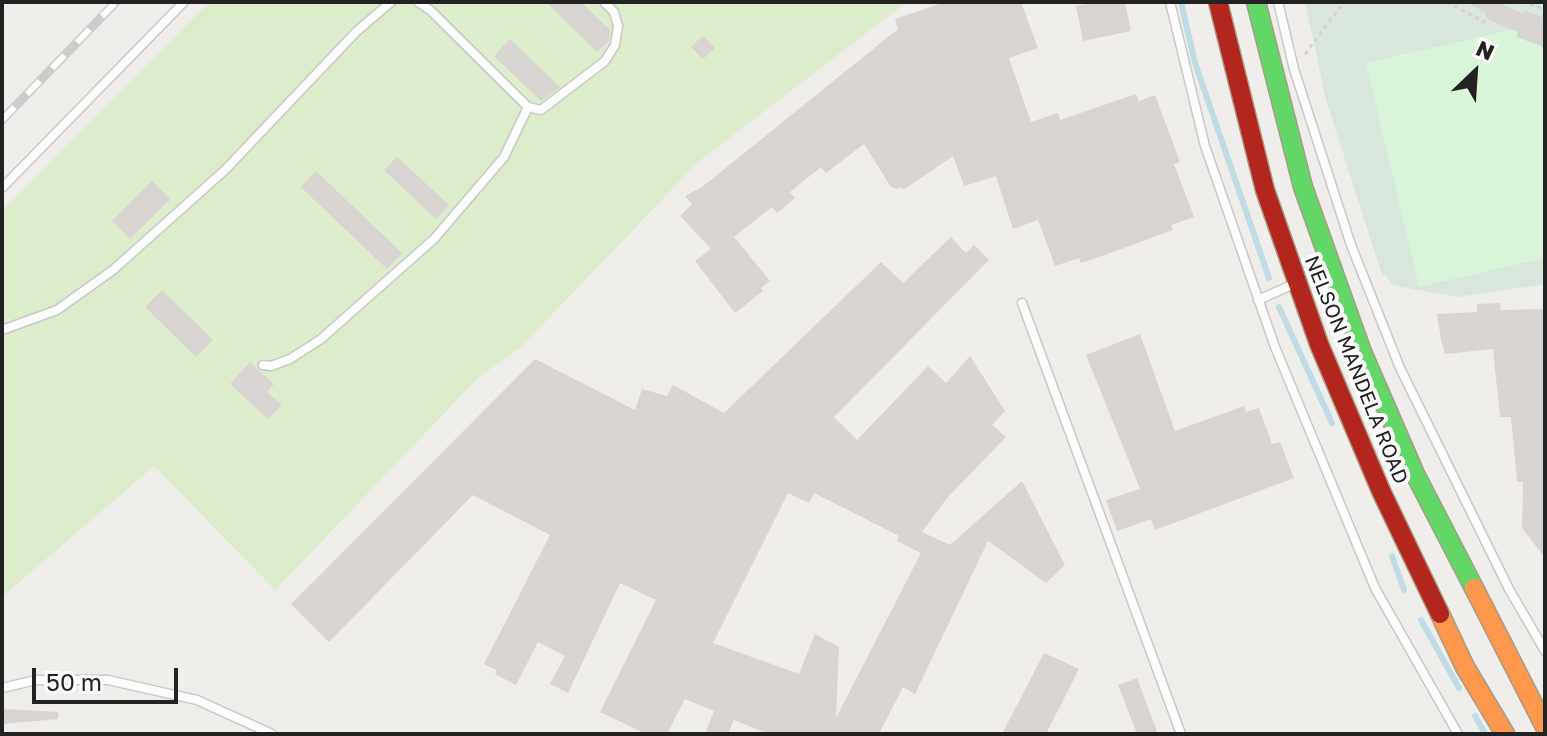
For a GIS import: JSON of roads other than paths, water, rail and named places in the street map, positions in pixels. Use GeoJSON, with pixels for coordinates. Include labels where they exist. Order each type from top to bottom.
{"type":"FeatureCollection","features":[{"type":"Feature","properties":{"kind":"main road","name":"NELSON MANDELA ROAD"},"geometry":{"type":"LineString","coordinates":[[1218,2],[1243,112],[1295,283],[1381,491],[1465,667],[1505,734]]}},
{"type":"Feature","properties":{"kind":"main road","name":"NELSON MANDELA ROAD"},"geometry":{"type":"LineString","coordinates":[[1256,2],[1303,187],[1362,352],[1415,474],[1545,727]]}},
{"type":"Feature","properties":{"kind":"lane"},"geometry":{"type":"LineString","coordinates":[[2,188],[184,2]]}},
{"type":"Feature","properties":{"kind":"lane"},"geometry":{"type":"LineString","coordinates":[[2,330],[57,310],[113,270],[225,170],[357,31],[391,2]]}},
{"type":"Feature","properties":{"kind":"lane"},"geometry":{"type":"LineString","coordinates":[[418,2],[430,10],[528,107],[541,110],[605,61],[615,45],[618,26],[614,12],[604,2]]}},
{"type":"Feature","properties":{"kind":"lane"},"geometry":{"type":"LineString","coordinates":[[1170,2],[1205,146],[1258,300],[1375,588],[1458,734]]}},
{"type":"Feature","properties":{"kind":"lane"},"geometry":{"type":"LineString","coordinates":[[1278,2],[1294,69],[1351,245],[1400,368],[1509,589],[1545,651]]}},
{"type":"Feature","properties":{"kind":"lane"},"geometry":{"type":"LineString","coordinates":[[263,365],[271,366],[290,359],[321,339],[434,239],[504,157],[528,107]]}},
{"type":"Feature","properties":{"kind":"lane"},"geometry":{"type":"LineString","coordinates":[[1258,300],[1295,283]]}},
{"type":"Feature","properties":{"kind":"lane"},"geometry":{"type":"LineString","coordinates":[[1022,303],[1181,734]]}},
{"type":"Feature","properties":{"kind":"lane"},"geometry":{"type":"LineString","coordinates":[[2,688],[36,680],[108,680],[197,700],[272,734]]}},
{"type":"Feature","properties":{"kind":"waterway"},"geometry":{"type":"LineString","coordinates":[[1181,2],[1195,63],[1269,278]]}},
{"type":"Feature","properties":{"kind":"waterway"},"geometry":{"type":"LineString","coordinates":[[1279,307],[1332,423]]}},
{"type":"Feature","properties":{"kind":"waterway"},"geometry":{"type":"LineString","coordinates":[[1392,556],[1404,590]]}},
{"type":"Feature","properties":{"kind":"waterway"},"geometry":{"type":"LineString","coordinates":[[1421,620],[1459,688]]}},
{"type":"Feature","properties":{"kind":"waterway"},"geometry":{"type":"LineString","coordinates":[[1475,716],[1485,734]]}},
{"type":"Feature","properties":{"kind":"railway"},"geometry":{"type":"LineString","coordinates":[[2,120],[116,2]]}}]}
